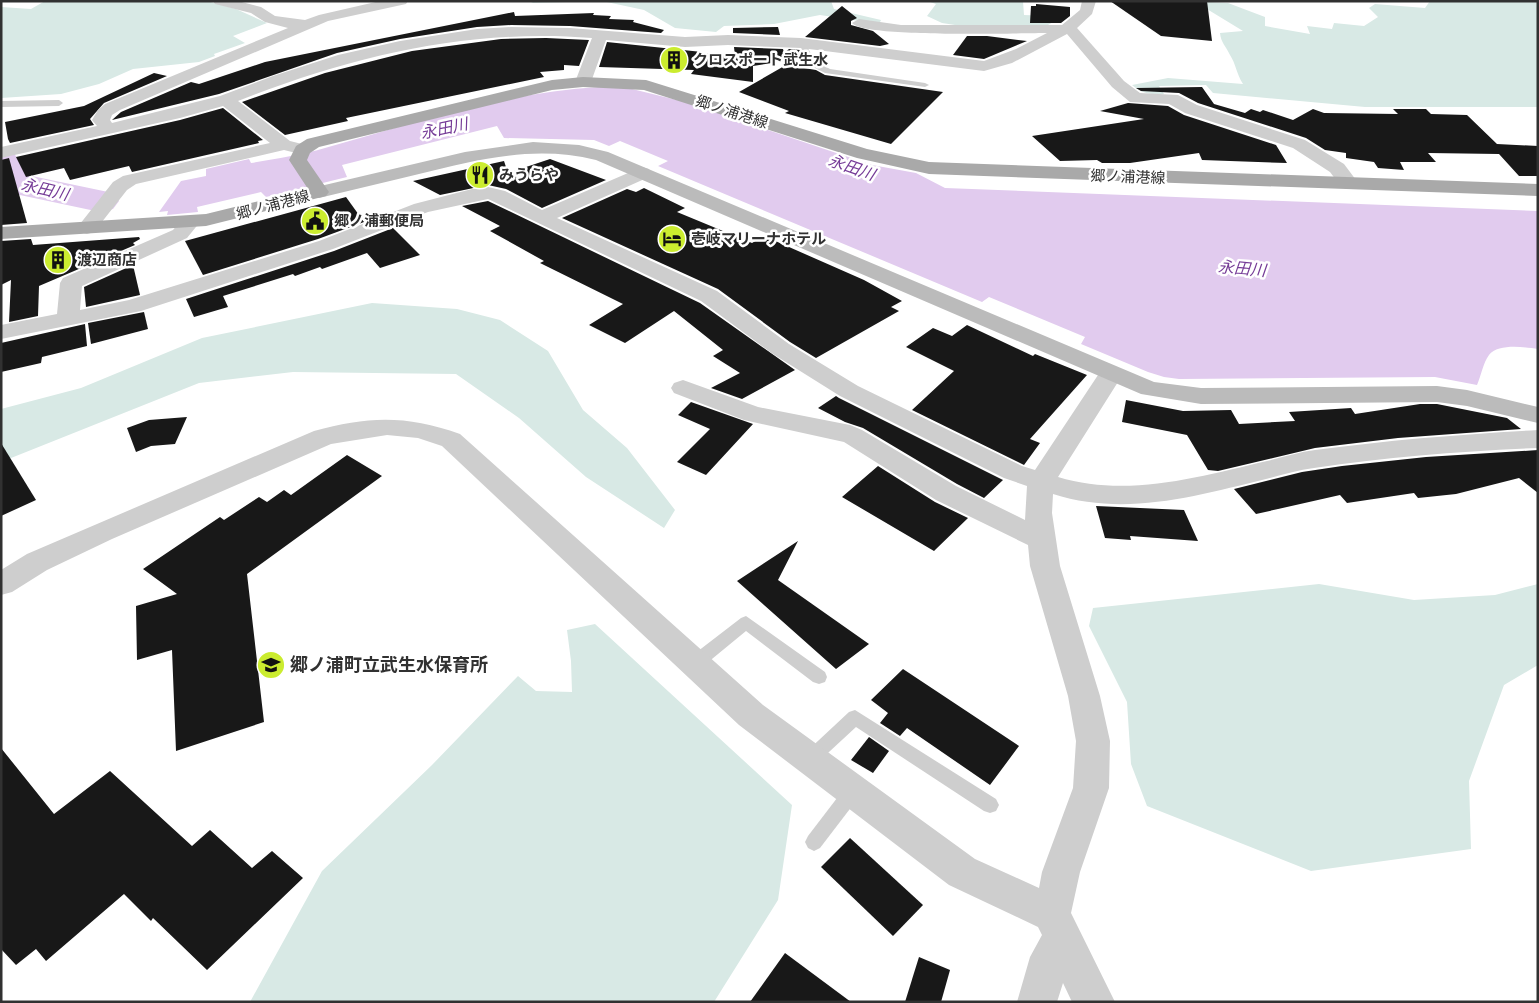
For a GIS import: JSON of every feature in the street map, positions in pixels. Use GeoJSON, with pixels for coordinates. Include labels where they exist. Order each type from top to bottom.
{"type":"FeatureCollection","features":[{"type":"Feature","properties":{"kind":"main road","name":"郷ノ浦港線"},"geometry":{"type":"LineString","coordinates":[[1,233],[190,222],[220,218],[317,189],[298,160],[302,150],[326,139],[527,91],[583,82],[646,85],[863,154],[929,168],[1538,190]]}},
{"type":"Feature","properties":{"kind":"street"},"geometry":{"type":"LineString","coordinates":[[220,1],[256,10],[270,19],[290,24],[307,25]]}},
{"type":"Feature","properties":{"kind":"street"},"geometry":{"type":"LineString","coordinates":[[108,129],[101,120],[107,109],[324,18],[401,1]]}},
{"type":"Feature","properties":{"kind":"street"},"geometry":{"type":"LineString","coordinates":[[5,152],[180,113],[226,100],[278,79],[344,58],[423,42],[511,31],[601,34],[685,42],[728,40],[801,43],[984,66],[998,64],[1066,29],[1087,12],[1089,1]]}},
{"type":"Feature","properties":{"kind":"street"},"geometry":{"type":"LineString","coordinates":[[859,23],[901,29],[1066,29],[1118,84],[1136,98],[1172,99],[1191,109],[1300,144],[1337,168],[1349,184]]}},
{"type":"Feature","properties":{"kind":"street"},"geometry":{"type":"LineString","coordinates":[[583,82],[601,34]]}},
{"type":"Feature","properties":{"kind":"street"},"geometry":{"type":"LineString","coordinates":[[226,100],[284,144],[302,150]]}},
{"type":"Feature","properties":{"kind":"street"},"geometry":{"type":"LineString","coordinates":[[87,228],[120,186],[130,180],[284,144]]}},
{"type":"Feature","properties":{"kind":"street"},"geometry":{"type":"LineString","coordinates":[[317,189],[505,149],[540,147],[575,149],[602,156],[642,172],[1111,374],[1150,389],[1174,394],[1201,396],[1436,394],[1475,400],[1538,415]]}},
{"type":"Feature","properties":{"kind":"street"},"geometry":{"type":"LineString","coordinates":[[541,218],[642,172]]}},
{"type":"Feature","properties":{"kind":"street"},"geometry":{"type":"LineString","coordinates":[[1,332],[134,306],[326,245],[421,208],[472,194],[498,195],[541,218],[709,296],[781,349],[849,391],[1013,472],[1070,490],[1108,496],[1146,495],[1188,489],[1313,459],[1491,441],[1538,439]]}},
{"type":"Feature","properties":{"kind":"street"},"geometry":{"type":"LineString","coordinates":[[68,318],[70,283],[180,234],[190,222]]}},
{"type":"Feature","properties":{"kind":"street"},"geometry":{"type":"LineString","coordinates":[[1037,1002],[1057,926],[1061,872],[1091,788],[1093,741],[1090,718],[1052,596],[1040,539],[1038,513],[1042,482],[1111,374]]}},
{"type":"Feature","properties":{"kind":"street"},"geometry":{"type":"LineString","coordinates":[[683,388],[753,414],[840,431],[853,436],[946,493],[1040,539]]}},
{"type":"Feature","properties":{"kind":"street"},"geometry":{"type":"LineString","coordinates":[[1,584],[37,562],[102,532],[323,436],[384,426],[422,429],[451,440],[752,715],[962,872],[1057,926],[1095,1002]]}},
{"type":"Feature","properties":{"kind":"lane"},"geometry":{"type":"LineString","coordinates":[[801,43],[812,64],[828,71],[925,85]]}},
{"type":"Feature","properties":{"kind":"lane"},"geometry":{"type":"LineString","coordinates":[[4,104],[59,103]]}},
{"type":"Feature","properties":{"kind":"lane"},"geometry":{"type":"LineString","coordinates":[[695,663],[746,622],[819,678]]}},
{"type":"Feature","properties":{"kind":"lane"},"geometry":{"type":"LineString","coordinates":[[810,759],[855,717],[990,805]]}},
{"type":"Feature","properties":{"kind":"lane"},"geometry":{"type":"LineString","coordinates":[[814,842],[853,791]]}},
{"type":"Feature","properties":{"kind":"shaded area"},"geometry":{"type":"Polygon","coordinates":[[[45,1],[207,1],[236,9],[267,23],[233,36],[245,43],[214,54],[215,56],[199,62],[133,69],[99,84],[61,94],[1,98],[1,7],[31,9],[45,1]]]}},
{"type":"Feature","properties":{"kind":"shaded area"},"geometry":{"type":"Polygon","coordinates":[[[529,1],[602,1],[533,3],[529,1]]]}},
{"type":"Feature","properties":{"kind":"shaded area"},"geometry":{"type":"Polygon","coordinates":[[[602,1],[831,1],[834,9],[881,20],[879,24],[820,15],[774,24],[724,26],[716,32],[675,28],[644,10],[602,1]]]}},
{"type":"Feature","properties":{"kind":"shaded area"},"geometry":{"type":"Polygon","coordinates":[[[927,1],[1023,1],[1024,15],[1051,16],[1053,22],[1048,25],[955,25],[942,23],[927,16],[936,4],[927,1]]]}},
{"type":"Feature","properties":{"kind":"shaded area"},"geometry":{"type":"Polygon","coordinates":[[[1188,1],[1228,3],[1265,17],[1265,26],[1310,34],[1307,26],[1332,29],[1334,23],[1364,26],[1378,17],[1369,8],[1375,4],[1425,8],[1430,1],[1536,1],[1538,4],[1538,107],[1365,107],[1213,93],[1206,85],[1159,86],[1164,94],[1143,92],[1132,85],[1168,78],[1243,84],[1220,33],[1243,31],[1202,6],[1188,1]]]}},
{"type":"Feature","properties":{"kind":"shaded area"},"geometry":{"type":"Polygon","coordinates":[[[372,303],[457,309],[500,320],[548,351],[583,410],[627,448],[675,510],[664,528],[586,477],[519,418],[456,374],[293,372],[199,383],[1,462],[1,409],[81,388],[202,338],[372,303]]]}},
{"type":"Feature","properties":{"kind":"shaded area"},"geometry":{"type":"Polygon","coordinates":[[[1319,584],[1414,600],[1495,595],[1538,584],[1538,665],[1504,685],[1469,781],[1471,849],[1311,871],[1147,806],[1131,764],[1127,702],[1089,626],[1093,608],[1319,584]]]}},
{"type":"Feature","properties":{"kind":"shaded area"},"geometry":{"type":"Polygon","coordinates":[[[595,624],[792,805],[778,900],[714,1002],[250,1002],[322,871],[432,765],[518,676],[536,691],[572,692],[567,630],[595,624]]]}},
{"type":"Feature","properties":{"kind":"water"},"geometry":{"type":"Polygon","coordinates":[[[599,87],[628,88],[685,102],[872,165],[916,173],[945,188],[1538,211],[1538,349],[1505,347],[1493,351],[1485,362],[1477,385],[1435,377],[1179,379],[1164,377],[1081,344],[1085,337],[989,297],[982,302],[658,166],[668,161],[620,141],[609,146],[594,140],[504,138],[497,126],[342,165],[347,177],[266,197],[261,192],[197,207],[198,212],[167,215],[168,211],[159,212],[181,181],[206,176],[206,169],[249,159],[251,163],[307,153],[426,119],[495,102],[529,95],[599,87]]]}},
{"type":"Feature","properties":{"kind":"building"},"geometry":{"type":"Polygon","coordinates":[[[1110,1],[1207,1],[1212,41],[1161,36],[1110,1]]]}},
{"type":"Feature","properties":{"kind":"building"},"geometry":{"type":"Polygon","coordinates":[[[1036,4],[1070,7],[1070,16],[1061,23],[1030,23],[1031,6],[1036,6],[1036,4]]]}},
{"type":"Feature","properties":{"kind":"building"},"geometry":{"type":"Polygon","coordinates":[[[842,6],[857,18],[851,21],[851,25],[873,31],[889,44],[880,46],[805,37],[842,6]]]}},
{"type":"Feature","properties":{"kind":"building"},"geometry":{"type":"Polygon","coordinates":[[[514,12],[515,16],[594,13],[593,15],[611,16],[609,19],[634,20],[633,22],[664,30],[661,33],[570,26],[511,25],[477,27],[400,39],[337,53],[219,94],[112,120],[121,112],[191,82],[199,84],[265,62],[514,12]]]}},
{"type":"Feature","properties":{"kind":"building"},"geometry":{"type":"Polygon","coordinates":[[[778,27],[780,35],[733,33],[733,28],[778,27]]]}},
{"type":"Feature","properties":{"kind":"building"},"geometry":{"type":"Polygon","coordinates":[[[967,36],[987,36],[1027,41],[984,59],[953,55],[967,36]]]}},
{"type":"Feature","properties":{"kind":"building"},"geometry":{"type":"Polygon","coordinates":[[[546,38],[589,40],[579,66],[564,65],[564,70],[540,72],[544,77],[346,118],[348,121],[285,135],[242,102],[325,73],[412,51],[501,39],[546,38]]]}},
{"type":"Feature","properties":{"kind":"building"},"geometry":{"type":"Polygon","coordinates":[[[607,42],[702,52],[701,61],[708,53],[735,56],[734,47],[783,49],[784,53],[789,49],[800,50],[804,58],[753,66],[753,82],[691,74],[694,70],[599,67],[607,42]]]}},
{"type":"Feature","properties":{"kind":"building"},"geometry":{"type":"Polygon","coordinates":[[[786,65],[816,70],[825,75],[943,92],[891,144],[785,113],[789,111],[739,92],[786,65]]]}},
{"type":"Feature","properties":{"kind":"building"},"geometry":{"type":"Polygon","coordinates":[[[154,73],[167,76],[104,103],[90,119],[94,125],[10,143],[8,139],[5,122],[84,106],[154,73]]]}},
{"type":"Feature","properties":{"kind":"building"},"geometry":{"type":"Polygon","coordinates":[[[1202,87],[1214,104],[1245,113],[1251,109],[1260,112],[1263,110],[1293,120],[1313,109],[1324,113],[1398,114],[1393,109],[1426,109],[1431,114],[1467,115],[1497,144],[1538,146],[1538,176],[1519,176],[1499,154],[1428,153],[1436,162],[1400,162],[1404,170],[1378,168],[1374,162],[1346,158],[1346,153],[1325,150],[1306,138],[1198,103],[1179,93],[1141,91],[1136,88],[1202,87]]]}},
{"type":"Feature","properties":{"kind":"building"},"geometry":{"type":"Polygon","coordinates":[[[1128,103],[1168,106],[1184,115],[1276,145],[1287,163],[1202,160],[1199,153],[1130,163],[1102,163],[1097,160],[1060,161],[1032,136],[1144,119],[1100,111],[1128,103]]]}},
{"type":"Feature","properties":{"kind":"building"},"geometry":{"type":"Polygon","coordinates":[[[223,108],[263,140],[258,141],[259,143],[132,172],[129,166],[70,180],[64,168],[26,177],[16,157],[180,120],[223,108]]]}},
{"type":"Feature","properties":{"kind":"building"},"geometry":{"type":"Polygon","coordinates":[[[9,158],[27,223],[1,225],[1,160],[9,158]]]}},
{"type":"Feature","properties":{"kind":"building"},"geometry":{"type":"Polygon","coordinates":[[[550,159],[606,180],[542,208],[506,189],[488,185],[440,195],[413,181],[504,161],[508,173],[550,159]]]}},
{"type":"Feature","properties":{"kind":"building"},"geometry":{"type":"Polygon","coordinates":[[[644,188],[685,208],[677,212],[752,243],[764,236],[864,280],[902,301],[891,307],[899,311],[816,358],[790,342],[718,289],[562,218],[627,189],[636,192],[644,188]]]}},
{"type":"Feature","properties":{"kind":"building"},"geometry":{"type":"Polygon","coordinates":[[[346,197],[364,222],[318,239],[203,275],[185,241],[346,197]]]}},
{"type":"Feature","properties":{"kind":"building"},"geometry":{"type":"Polygon","coordinates":[[[488,201],[700,303],[795,370],[742,399],[711,388],[740,373],[713,356],[723,350],[674,311],[625,343],[589,325],[623,304],[540,263],[544,261],[490,231],[500,226],[462,206],[488,201]]]}},
{"type":"Feature","properties":{"kind":"building"},"geometry":{"type":"Polygon","coordinates":[[[393,228],[420,255],[380,268],[367,253],[322,269],[320,267],[295,276],[293,274],[223,296],[228,307],[194,317],[186,299],[334,251],[393,228]]]}},
{"type":"Feature","properties":{"kind":"building"},"geometry":{"type":"Polygon","coordinates":[[[139,237],[140,239],[133,243],[135,245],[39,286],[38,316],[9,322],[11,280],[1,285],[1,241],[31,239],[33,245],[139,237]]]}},
{"type":"Feature","properties":{"kind":"building"},"geometry":{"type":"Polygon","coordinates":[[[133,265],[140,295],[86,307],[84,287],[133,265]]]}},
{"type":"Feature","properties":{"kind":"building"},"geometry":{"type":"Polygon","coordinates":[[[144,312],[148,329],[91,344],[88,323],[144,312]]]}},
{"type":"Feature","properties":{"kind":"building"},"geometry":{"type":"Polygon","coordinates":[[[85,324],[87,346],[42,357],[41,363],[1,372],[1,343],[85,324]]]}},
{"type":"Feature","properties":{"kind":"building"},"geometry":{"type":"Polygon","coordinates":[[[967,325],[1033,356],[1035,354],[1087,375],[1030,439],[1040,443],[1024,465],[912,410],[954,371],[906,347],[933,328],[952,336],[967,325]]]}},
{"type":"Feature","properties":{"kind":"building"},"geometry":{"type":"Polygon","coordinates":[[[836,396],[1003,480],[984,498],[863,428],[845,422],[818,408],[836,396]]]}},
{"type":"Feature","properties":{"kind":"building"},"geometry":{"type":"Polygon","coordinates":[[[1126,400],[1183,411],[1231,410],[1239,424],[1295,421],[1289,412],[1351,408],[1355,414],[1420,404],[1437,404],[1507,418],[1521,429],[1398,438],[1315,448],[1218,471],[1208,470],[1187,435],[1122,422],[1126,400]]]}},
{"type":"Feature","properties":{"kind":"building"},"geometry":{"type":"Polygon","coordinates":[[[691,402],[753,424],[706,475],[677,462],[710,429],[678,415],[691,402]]]}},
{"type":"Feature","properties":{"kind":"building"},"geometry":{"type":"Polygon","coordinates":[[[187,417],[175,444],[151,446],[136,452],[127,428],[149,420],[187,417]]]}},
{"type":"Feature","properties":{"kind":"building"},"geometry":{"type":"Polygon","coordinates":[[[1,443],[36,500],[1,516],[1,443]]]}},
{"type":"Feature","properties":{"kind":"building"},"geometry":{"type":"Polygon","coordinates":[[[1538,450],[1538,493],[1519,478],[1456,494],[1418,498],[1414,493],[1347,503],[1340,495],[1256,514],[1234,489],[1302,472],[1342,466],[1426,457],[1538,450]]]}},
{"type":"Feature","properties":{"kind":"building"},"geometry":{"type":"Polygon","coordinates":[[[347,455],[382,476],[247,574],[264,722],[176,751],[172,650],[137,660],[136,606],[177,594],[143,569],[220,517],[224,520],[259,497],[267,502],[284,490],[291,495],[347,455]]]}},
{"type":"Feature","properties":{"kind":"building"},"geometry":{"type":"Polygon","coordinates":[[[878,466],[935,502],[968,518],[934,551],[842,497],[878,466]]]}},
{"type":"Feature","properties":{"kind":"building"},"geometry":{"type":"Polygon","coordinates":[[[1096,506],[1184,510],[1198,541],[1130,536],[1131,540],[1105,538],[1096,506]]]}},
{"type":"Feature","properties":{"kind":"building"},"geometry":{"type":"Polygon","coordinates":[[[798,541],[778,580],[869,644],[836,669],[737,581],[798,541]]]}},
{"type":"Feature","properties":{"kind":"building"},"geometry":{"type":"Polygon","coordinates":[[[903,669],[1019,746],[990,785],[907,728],[900,736],[880,723],[888,713],[871,700],[903,669]]]}},
{"type":"Feature","properties":{"kind":"building"},"geometry":{"type":"Polygon","coordinates":[[[869,737],[889,751],[873,773],[851,760],[869,737]]]}},
{"type":"Feature","properties":{"kind":"building"},"geometry":{"type":"Polygon","coordinates":[[[1,748],[54,814],[110,771],[192,846],[210,830],[252,868],[272,851],[303,878],[207,970],[153,918],[151,921],[124,894],[46,961],[36,949],[16,965],[1,949],[1,748]]]}},
{"type":"Feature","properties":{"kind":"building"},"geometry":{"type":"Polygon","coordinates":[[[850,838],[923,905],[893,936],[821,867],[850,838]]]}},
{"type":"Feature","properties":{"kind":"building"},"geometry":{"type":"Polygon","coordinates":[[[785,953],[851,1002],[750,1002],[785,953]]]}},
{"type":"Feature","properties":{"kind":"building"},"geometry":{"type":"Polygon","coordinates":[[[919,957],[950,970],[941,1002],[905,1002],[919,957]]]}},
{"type":"Feature","properties":{"kind":"waterway","name":"永田川"},"geometry":{"type":"LineString","coordinates":[[1,161],[14,183],[100,201]]}},
{"type":"Feature","properties":{"kind":"place","name":"クロスポート武生水"},"geometry":{"type":"Point","coordinates":[674,60]}},
{"type":"Feature","properties":{"kind":"place","name":"みうらや"},"geometry":{"type":"Point","coordinates":[480,175]}},
{"type":"Feature","properties":{"kind":"place","name":"郷ノ浦郵便局"},"geometry":{"type":"Point","coordinates":[315,221]}},
{"type":"Feature","properties":{"kind":"place","name":"壱岐マリーナホテル"},"geometry":{"type":"Point","coordinates":[672,239]}},
{"type":"Feature","properties":{"kind":"place","name":"渡辺商店"},"geometry":{"type":"Point","coordinates":[58,260]}},
{"type":"Feature","properties":{"kind":"place","name":"郷ノ浦町立武生水保育所"},"geometry":{"type":"Point","coordinates":[271,665]}}]}
